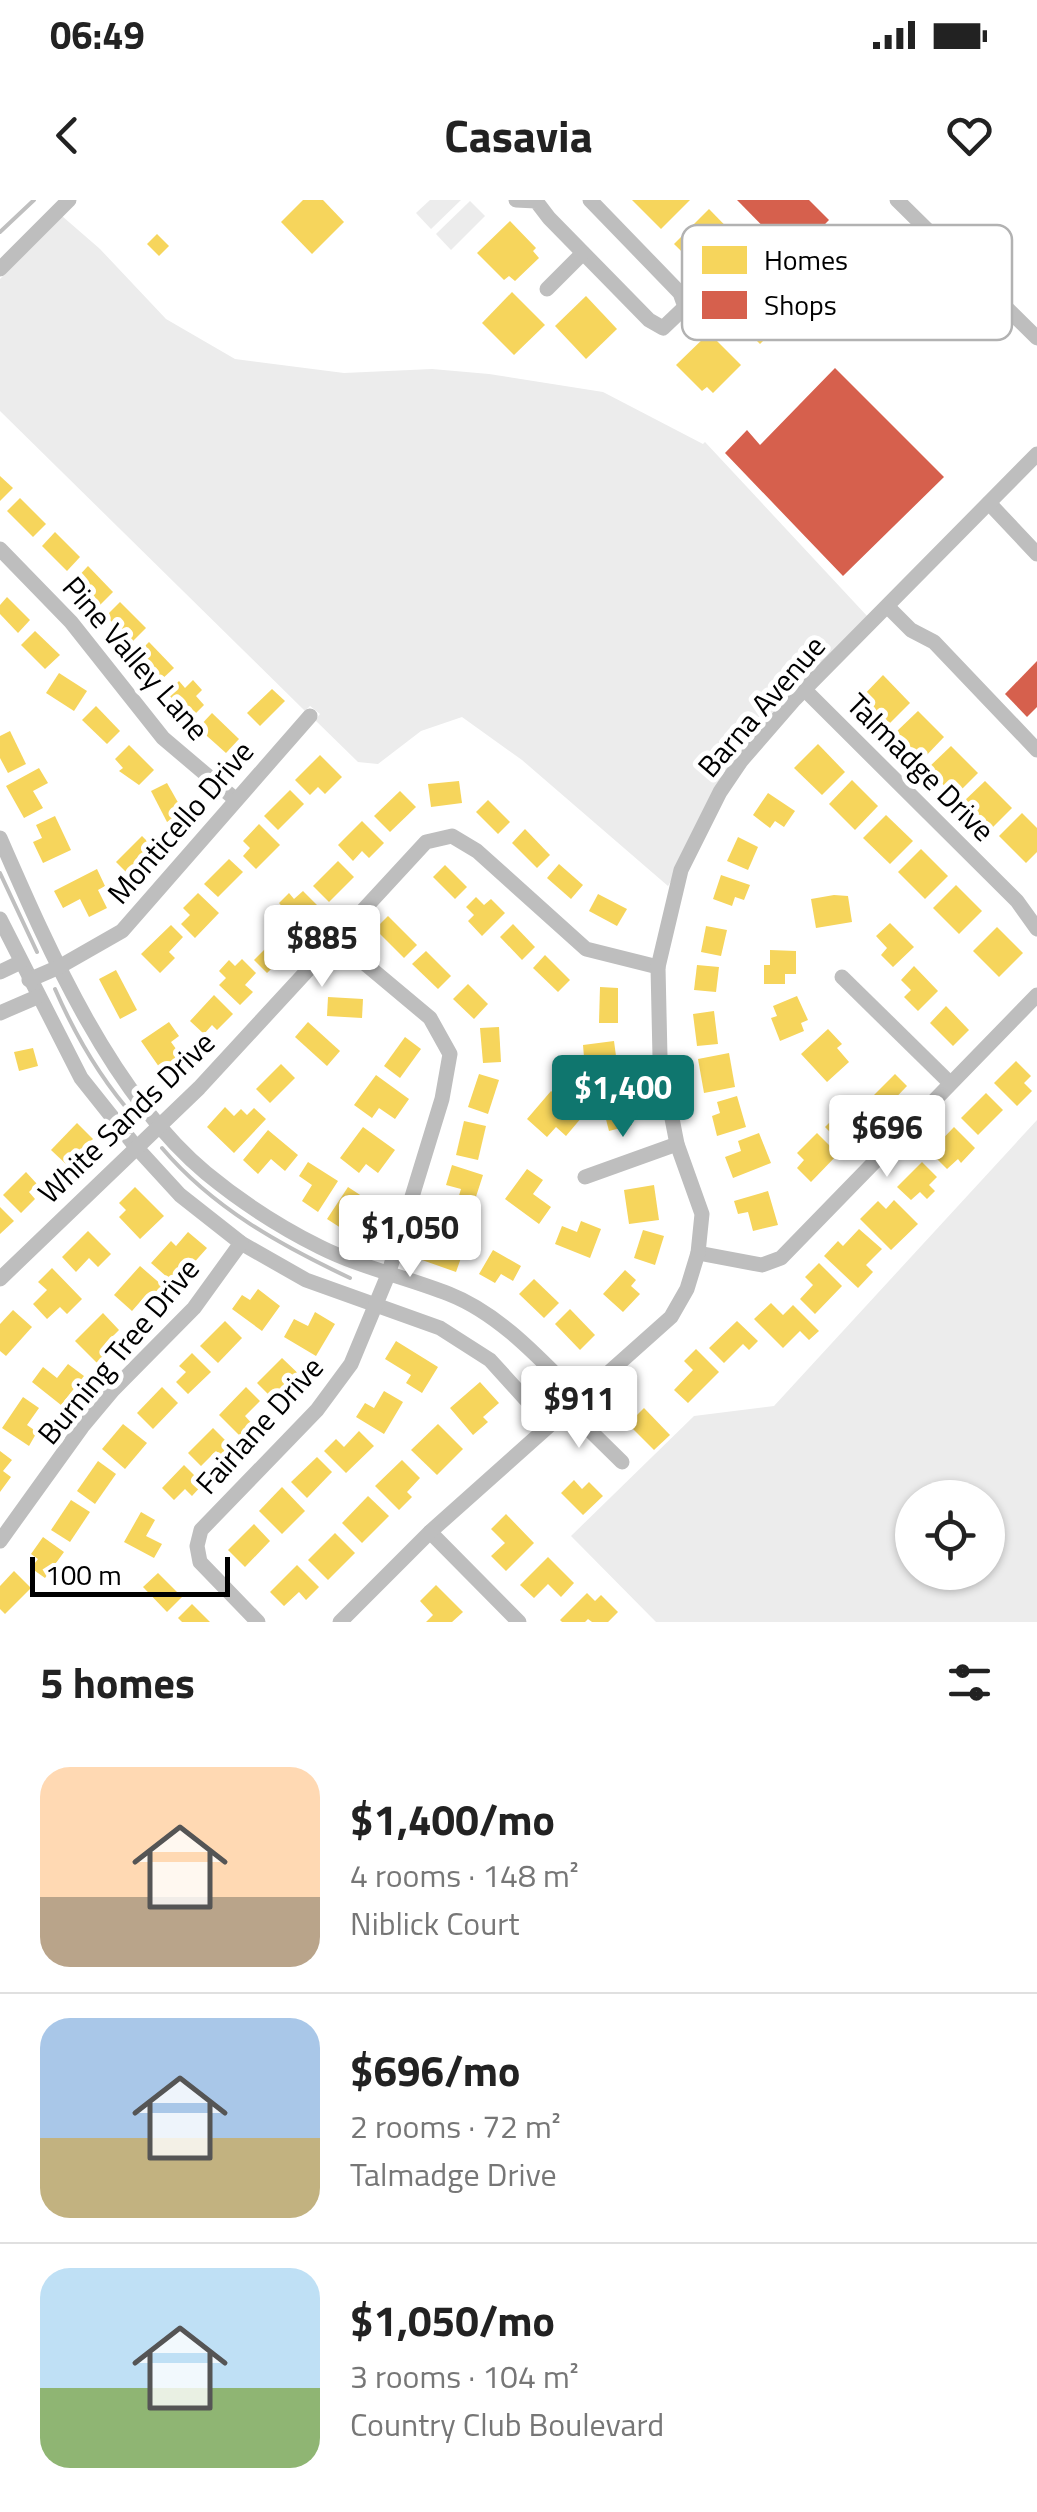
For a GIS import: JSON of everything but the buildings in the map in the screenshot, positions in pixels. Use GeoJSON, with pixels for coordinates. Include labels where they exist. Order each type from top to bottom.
{"type":"FeatureCollection","features":[{"type":"Feature","properties":{"kind":"street"},"geometry":{"type":"LineString","coordinates":[[0,269],[69,200]]}},
{"type":"Feature","properties":{"kind":"street"},"geometry":{"type":"LineString","coordinates":[[516,200],[537,200],[649,320],[663,328],[682,310]]}},
{"type":"Feature","properties":{"kind":"street"},"geometry":{"type":"LineString","coordinates":[[590,200],[682,299]]}},
{"type":"Feature","properties":{"kind":"street"},"geometry":{"type":"LineString","coordinates":[[897,200],[922,225]]}},
{"type":"Feature","properties":{"kind":"street"},"geometry":{"type":"LineString","coordinates":[[547,289],[583,253]]}},
{"type":"Feature","properties":{"kind":"street"},"geometry":{"type":"LineString","coordinates":[[1012,313],[1037,338]]}},
{"type":"Feature","properties":{"kind":"street","name":"Barna Avenue"},"geometry":{"type":"LineString","coordinates":[[340,1622],[430,1532],[670,1317],[687,1290],[698,1253],[702,1214],[676,1144],[660,1057],[658,967],[681,870],[720,792],[741,762],[805,690],[1037,454]]}},
{"type":"Feature","properties":{"kind":"street"},"geometry":{"type":"LineString","coordinates":[[989,504],[1037,554]]}},
{"type":"Feature","properties":{"kind":"street","name":"Pine Valley Lane"},"geometry":{"type":"LineString","coordinates":[[0,549],[71,622],[162,738],[235,799]]}},
{"type":"Feature","properties":{"kind":"street"},"geometry":{"type":"LineString","coordinates":[[888,607],[912,630],[934,642],[1037,750]]}},
{"type":"Feature","properties":{"kind":"street","name":"Talmadge Drive"},"geometry":{"type":"LineString","coordinates":[[805,690],[1017,902],[1037,929]]}},
{"type":"Feature","properties":{"kind":"street","name":"Monticello Drive"},"geometry":{"type":"LineString","coordinates":[[29,980],[122,931],[310,716]]}},
{"type":"Feature","properties":{"kind":"street","name":"White Sands Drive"},"geometry":{"type":"LineString","coordinates":[[0,1279],[160,1125],[338,941],[426,842],[452,836],[477,851],[586,949],[658,967]]}},
{"type":"Feature","properties":{"kind":"street"},"geometry":{"type":"LineString","coordinates":[[0,838],[59,967],[111,1060],[160,1125],[204,1171],[261,1213],[321,1248],[452,1295],[507,1330],[622,1462]]}},
{"type":"Feature","properties":{"kind":"street"},"geometry":{"type":"LineString","coordinates":[[0,919],[81,1078],[180,1195],[241,1243],[306,1280],[440,1328],[490,1360],[549,1424]]}},
{"type":"Feature","properties":{"kind":"street","name":"Fairlane Drive"},"geometry":{"type":"LineString","coordinates":[[258,1622],[200,1562],[196,1546],[201,1530],[317,1410],[352,1364],[388,1275],[442,1099],[450,1054],[430,1018],[338,941]]}},
{"type":"Feature","properties":{"kind":"street"},"geometry":{"type":"LineString","coordinates":[[0,972],[21,962]]}},
{"type":"Feature","properties":{"kind":"street"},"geometry":{"type":"LineString","coordinates":[[842,977],[950,1083]]}},
{"type":"Feature","properties":{"kind":"street"},"geometry":{"type":"LineString","coordinates":[[698,1253],[762,1265],[782,1258],[1037,996]]}},
{"type":"Feature","properties":{"kind":"street"},"geometry":{"type":"LineString","coordinates":[[0,1014],[37,997]]}},
{"type":"Feature","properties":{"kind":"street"},"geometry":{"type":"LineString","coordinates":[[585,1177],[676,1144]]}},
{"type":"Feature","properties":{"kind":"street","name":"Burning Tree Drive"},"geometry":{"type":"LineString","coordinates":[[0,1541],[82,1427],[194,1308],[241,1243]]}},
{"type":"Feature","properties":{"kind":"street"},"geometry":{"type":"LineString","coordinates":[[430,1532],[519,1622]]}},
{"type":"Feature","properties":{"kind":"shaded area"},"geometry":{"type":"Polygon","coordinates":[[[430,200],[461,200],[431,229],[416,213],[430,200]]]}},
{"type":"Feature","properties":{"kind":"shaded area"},"geometry":{"type":"Polygon","coordinates":[[[470,201],[485,216],[451,250],[436,234],[470,201]]]}},
{"type":"Feature","properties":{"kind":"shaded area"},"geometry":{"type":"Polygon","coordinates":[[[62,216],[100,249],[166,319],[235,359],[344,373],[432,369],[489,374],[603,392],[705,442],[868,617],[788,697],[668,886],[522,760],[462,717],[421,731],[378,764],[358,762],[315,720],[320,714],[310,706],[305,711],[0,411],[0,279],[62,216]]]}},
{"type":"Feature","properties":{"kind":"shaded area"},"geometry":{"type":"Polygon","coordinates":[[[1037,1120],[1037,1622],[656,1622],[571,1536],[694,1416],[774,1406],[1037,1120]]]}},
{"type":"Feature","properties":{"kind":"waterway"},"geometry":{"type":"LineString","coordinates":[[0,232],[34,200]]}},
{"type":"Feature","properties":{"kind":"waterway"},"geometry":{"type":"LineString","coordinates":[[0,873],[37,952]]}},
{"type":"Feature","properties":{"kind":"waterway"},"geometry":{"type":"LineString","coordinates":[[55,989],[90,1057],[136,1119]]}},
{"type":"Feature","properties":{"kind":"waterway"},"geometry":{"type":"LineString","coordinates":[[162,1148],[225,1207],[298,1252],[350,1278]]}}]}
